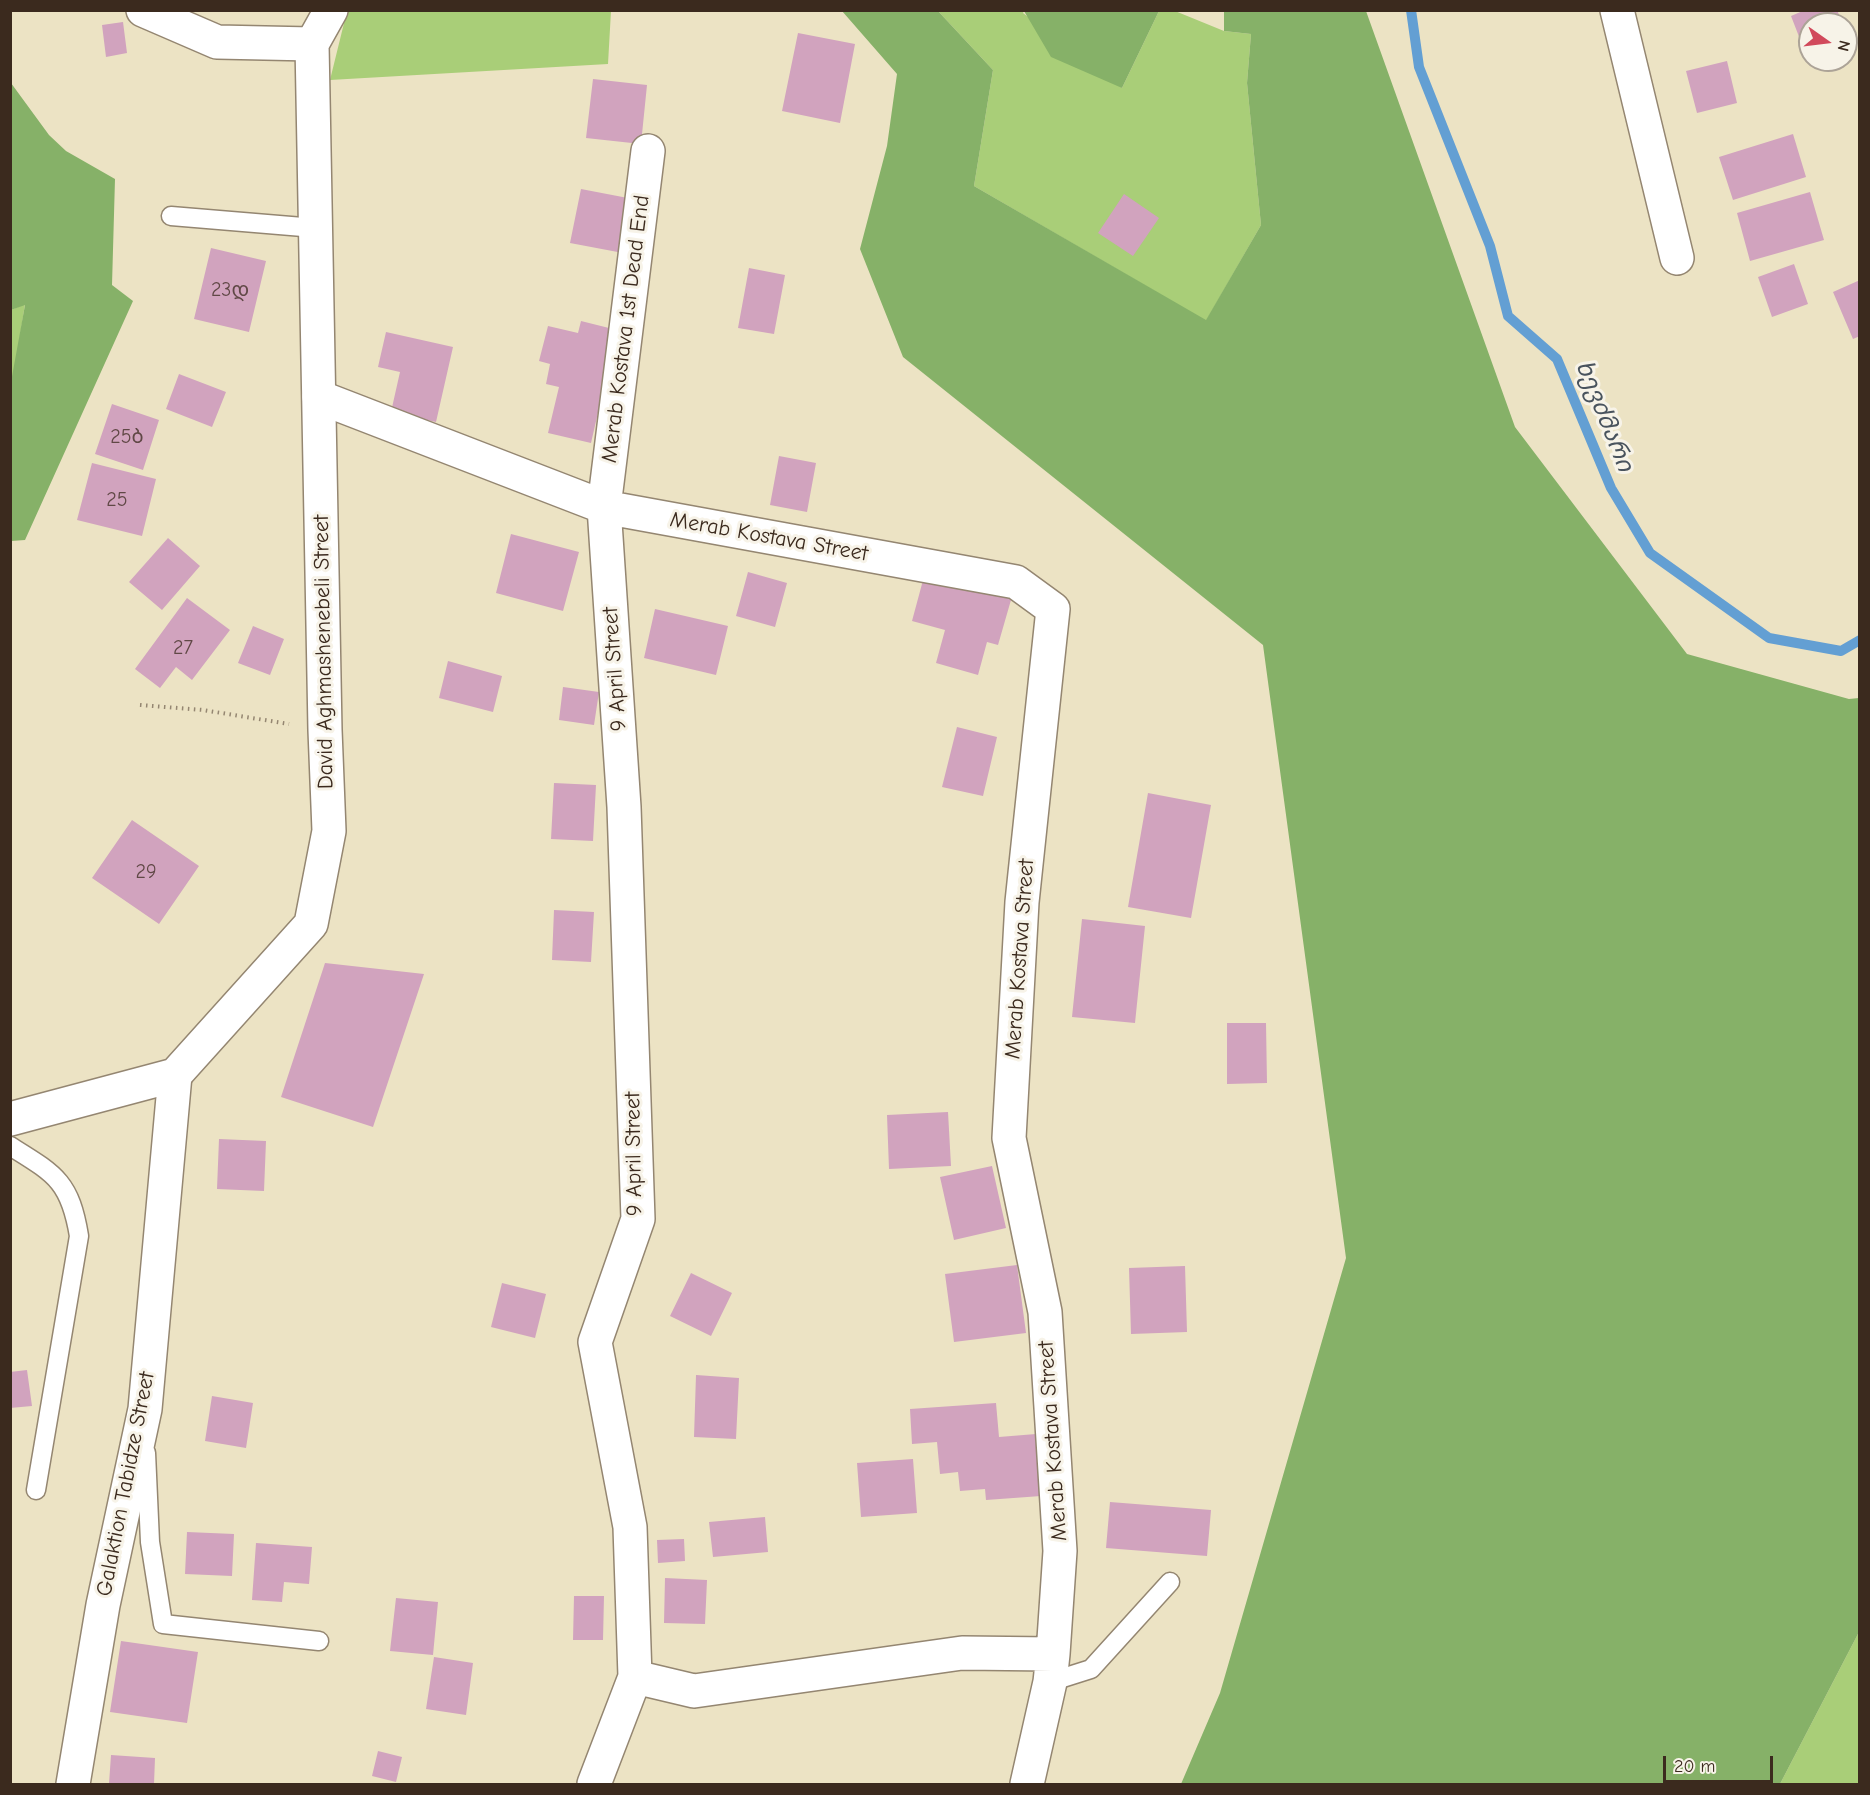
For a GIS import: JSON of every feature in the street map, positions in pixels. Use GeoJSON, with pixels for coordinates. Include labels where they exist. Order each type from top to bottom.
{"type":"FeatureCollection","features":[{"type":"Feature","properties":{"kind":"street"},"geometry":{"type":"LineString","coordinates":[[143,10],[217,42],[312,44],[331,10]]}},
{"type":"Feature","properties":{"kind":"street"},"geometry":{"type":"LineString","coordinates":[[1617,10],[1677,258]]}},
{"type":"Feature","properties":{"kind":"street","name":"David Aghmashenebeli Street"},"geometry":{"type":"LineString","coordinates":[[175,1075],[311,924],[330,831],[325,730],[312,44]]}},
{"type":"Feature","properties":{"kind":"street","name":"Merab Kostava 1st Dead End"},"geometry":{"type":"LineString","coordinates":[[604,507],[648,150]]}},
{"type":"Feature","properties":{"kind":"street","name":"Merab Kostava Street"},"geometry":{"type":"LineString","coordinates":[[318,396],[604,507],[1016,582],[1053,609],[1022,902],[1008,1138],[1045,1312],[1060,1551],[1051,1667]]}},
{"type":"Feature","properties":{"kind":"street","name":"9 April Street"},"geometry":{"type":"LineString","coordinates":[[594,1785],[634,1677],[630,1527],[596,1342],[638,1218],[624,807],[604,507]]}},
{"type":"Feature","properties":{"kind":"street"},"geometry":{"type":"LineString","coordinates":[[10,1119],[175,1075]]}},
{"type":"Feature","properties":{"kind":"street","name":"Galaktion Tabidze Street"},"geometry":{"type":"LineString","coordinates":[[73,1785],[103,1605],[145,1409],[175,1075]]}},
{"type":"Feature","properties":{"kind":"street"},"geometry":{"type":"LineString","coordinates":[[634,1677],[694,1691],[962,1653],[1051,1667],[1027,1785]]}},
{"type":"Feature","properties":{"kind":"lane"},"geometry":{"type":"LineString","coordinates":[[171,216],[315,228]]}},
{"type":"Feature","properties":{"kind":"lane"},"geometry":{"type":"LineString","coordinates":[[10,1146],[59,1179],[75,1208],[79,1236],[36,1490]]}},
{"type":"Feature","properties":{"kind":"lane"},"geometry":{"type":"LineString","coordinates":[[145,1409],[150,1542],[163,1624],[319,1641]]}},
{"type":"Feature","properties":{"kind":"lane"},"geometry":{"type":"LineString","coordinates":[[1051,1667],[1092,1669],[1170,1582]]}},
{"type":"Feature","properties":{"kind":"path"},"geometry":{"type":"LineString","coordinates":[[141,705],[203,710],[325,730]]}},
{"type":"Feature","properties":{"kind":"green space"},"geometry":{"type":"Polygon","coordinates":[[[347,11],[611,11],[608,64],[330,80],[347,11]]]}},
{"type":"Feature","properties":{"kind":"green space"},"geometry":{"type":"Polygon","coordinates":[[[842,11],[938,11],[993,70],[974,186],[1206,320],[1261,225],[1247,83],[1251,34],[1224,31],[1224,11],[1366,11],[1515,427],[1687,654],[1849,699],[1859,698],[1859,1632],[1780,1784],[1181,1784],[1220,1693],[1346,1258],[1263,645],[903,357],[860,249],[887,146],[897,74],[842,11]]]}},
{"type":"Feature","properties":{"kind":"green space"},"geometry":{"type":"Polygon","coordinates":[[[938,11],[1024,11],[1023,13],[1122,88],[1159,11],[1175,11],[1224,31],[1251,34],[1247,83],[1261,225],[1206,321],[974,186],[993,70],[938,11]]]}},
{"type":"Feature","properties":{"kind":"green space"},"geometry":{"type":"Polygon","coordinates":[[[1024,11],[1159,11],[1122,88],[1051,57],[1024,11]]]}},
{"type":"Feature","properties":{"kind":"green space"},"geometry":{"type":"Polygon","coordinates":[[[11,83],[49,135],[66,151],[115,179],[112,285],[133,301],[25,540],[11,541],[11,382],[25,305],[11,310],[11,83]]]}},
{"type":"Feature","properties":{"kind":"green space"},"geometry":{"type":"Polygon","coordinates":[[[25,304],[14,374],[11,382],[11,310],[25,304]]]}},
{"type":"Feature","properties":{"kind":"green space"},"geometry":{"type":"Polygon","coordinates":[[[1859,1632],[1859,1784],[1780,1784],[1859,1632]]]}},
{"type":"Feature","properties":{"kind":"building"},"geometry":{"type":"Polygon","coordinates":[[[1837,10],[1838,12],[1800,12],[1837,10]]]}},
{"type":"Feature","properties":{"kind":"building"},"geometry":{"type":"Polygon","coordinates":[[[1798,13],[1798,34],[1791,16],[1798,13]]]}},
{"type":"Feature","properties":{"kind":"building"},"geometry":{"type":"Polygon","coordinates":[[[123,22],[127,53],[106,57],[102,25],[123,22]]]}},
{"type":"Feature","properties":{"kind":"building"},"geometry":{"type":"Polygon","coordinates":[[[798,33],[855,44],[840,123],[782,111],[798,33]]]}},
{"type":"Feature","properties":{"kind":"building"},"geometry":{"type":"Polygon","coordinates":[[[1727,61],[1737,103],[1697,113],[1686,71],[1727,61]]]}},
{"type":"Feature","properties":{"kind":"building"},"geometry":{"type":"Polygon","coordinates":[[[593,79],[647,85],[641,144],[586,138],[593,79]]]}},
{"type":"Feature","properties":{"kind":"building"},"geometry":{"type":"Polygon","coordinates":[[[1793,134],[1806,177],[1733,200],[1719,157],[1793,134]]]}},
{"type":"Feature","properties":{"kind":"building"},"geometry":{"type":"Polygon","coordinates":[[[581,189],[633,199],[623,253],[570,243],[581,189]]]}},
{"type":"Feature","properties":{"kind":"building"},"geometry":{"type":"Polygon","coordinates":[[[1810,192],[1824,240],[1750,261],[1737,213],[1810,192]]]}},
{"type":"Feature","properties":{"kind":"building"},"geometry":{"type":"Polygon","coordinates":[[[1124,194],[1159,218],[1133,256],[1098,233],[1124,194]]]}},
{"type":"Feature","properties":{"kind":"building"},"geometry":{"type":"Polygon","coordinates":[[[211,248],[266,261],[249,332],[194,319],[211,248]]]}},
{"type":"Feature","properties":{"kind":"building"},"geometry":{"type":"Polygon","coordinates":[[[1794,264],[1808,304],[1772,317],[1758,277],[1794,264]]]}},
{"type":"Feature","properties":{"kind":"building"},"geometry":{"type":"Polygon","coordinates":[[[749,268],[785,275],[774,334],[738,328],[749,268]]]}},
{"type":"Feature","properties":{"kind":"building"},"geometry":{"type":"Polygon","coordinates":[[[1860,280],[1860,336],[1853,339],[1833,292],[1860,280]]]}},
{"type":"Feature","properties":{"kind":"building"},"geometry":{"type":"Polygon","coordinates":[[[581,321],[617,330],[591,443],[548,433],[559,387],[546,384],[550,364],[539,361],[548,326],[578,333],[581,321]]]}},
{"type":"Feature","properties":{"kind":"building"},"geometry":{"type":"Polygon","coordinates":[[[386,332],[453,347],[436,422],[391,412],[400,372],[378,367],[386,332]]]}},
{"type":"Feature","properties":{"kind":"building"},"geometry":{"type":"Polygon","coordinates":[[[179,374],[226,392],[212,427],[166,409],[179,374]]]}},
{"type":"Feature","properties":{"kind":"building"},"geometry":{"type":"Polygon","coordinates":[[[112,404],[159,420],[143,470],[95,454],[112,404]]]}},
{"type":"Feature","properties":{"kind":"building"},"geometry":{"type":"Polygon","coordinates":[[[779,456],[816,463],[807,512],[770,505],[779,456]]]}},
{"type":"Feature","properties":{"kind":"building"},"geometry":{"type":"Polygon","coordinates":[[[92,463],[156,479],[142,536],[77,520],[92,463]]]}},
{"type":"Feature","properties":{"kind":"building"},"geometry":{"type":"Polygon","coordinates":[[[511,534],[579,552],[563,611],[496,593],[511,534]]]}},
{"type":"Feature","properties":{"kind":"building"},"geometry":{"type":"Polygon","coordinates":[[[168,538],[200,566],[162,610],[129,582],[168,538]]]}},
{"type":"Feature","properties":{"kind":"building"},"geometry":{"type":"Polygon","coordinates":[[[926,569],[1013,593],[998,645],[987,642],[978,675],[936,663],[945,630],[912,621],[926,569]]]}},
{"type":"Feature","properties":{"kind":"building"},"geometry":{"type":"Polygon","coordinates":[[[748,572],[787,583],[775,627],[736,616],[748,572]]]}},
{"type":"Feature","properties":{"kind":"building"},"geometry":{"type":"Polygon","coordinates":[[[187,598],[230,630],[192,680],[176,667],[160,688],[135,669],[187,598]]]}},
{"type":"Feature","properties":{"kind":"building"},"geometry":{"type":"Polygon","coordinates":[[[655,609],[728,626],[716,675],[644,658],[655,609]]]}},
{"type":"Feature","properties":{"kind":"building"},"geometry":{"type":"Polygon","coordinates":[[[253,626],[284,639],[270,675],[238,663],[253,626]]]}},
{"type":"Feature","properties":{"kind":"building"},"geometry":{"type":"Polygon","coordinates":[[[448,661],[502,676],[493,712],[439,698],[448,661]]]}},
{"type":"Feature","properties":{"kind":"building"},"geometry":{"type":"Polygon","coordinates":[[[563,687],[599,692],[594,725],[559,720],[563,687]]]}},
{"type":"Feature","properties":{"kind":"building"},"geometry":{"type":"Polygon","coordinates":[[[957,727],[997,737],[983,796],[942,787],[957,727]]]}},
{"type":"Feature","properties":{"kind":"building"},"geometry":{"type":"Polygon","coordinates":[[[554,783],[596,785],[593,841],[551,839],[554,783]]]}},
{"type":"Feature","properties":{"kind":"building"},"geometry":{"type":"Polygon","coordinates":[[[1148,793],[1211,805],[1191,918],[1128,907],[1148,793]]]}},
{"type":"Feature","properties":{"kind":"building"},"geometry":{"type":"Polygon","coordinates":[[[132,820],[199,866],[159,924],[92,878],[132,820]]]}},
{"type":"Feature","properties":{"kind":"building"},"geometry":{"type":"Polygon","coordinates":[[[554,910],[594,912],[591,962],[552,960],[554,910]]]}},
{"type":"Feature","properties":{"kind":"building"},"geometry":{"type":"Polygon","coordinates":[[[1082,919],[1145,926],[1135,1023],[1072,1017],[1082,919]]]}},
{"type":"Feature","properties":{"kind":"building"},"geometry":{"type":"Polygon","coordinates":[[[325,963],[424,974],[373,1127],[281,1097],[325,963]]]}},
{"type":"Feature","properties":{"kind":"building"},"geometry":{"type":"Polygon","coordinates":[[[1227,1023],[1266,1023],[1267,1083],[1227,1084],[1227,1023]]]}},
{"type":"Feature","properties":{"kind":"building"},"geometry":{"type":"Polygon","coordinates":[[[948,1112],[951,1166],[889,1169],[887,1115],[948,1112]]]}},
{"type":"Feature","properties":{"kind":"building"},"geometry":{"type":"Polygon","coordinates":[[[219,1139],[266,1141],[264,1191],[217,1189],[219,1139]]]}},
{"type":"Feature","properties":{"kind":"building"},"geometry":{"type":"Polygon","coordinates":[[[992,1166],[1006,1228],[954,1240],[940,1177],[992,1166]]]}},
{"type":"Feature","properties":{"kind":"building"},"geometry":{"type":"Polygon","coordinates":[[[1017,1265],[1026,1333],[954,1342],[945,1274],[1017,1265]]]}},
{"type":"Feature","properties":{"kind":"building"},"geometry":{"type":"Polygon","coordinates":[[[1185,1266],[1187,1332],[1131,1334],[1129,1268],[1185,1266]]]}},
{"type":"Feature","properties":{"kind":"building"},"geometry":{"type":"Polygon","coordinates":[[[691,1273],[732,1293],[711,1336],[670,1316],[691,1273]]]}},
{"type":"Feature","properties":{"kind":"building"},"geometry":{"type":"Polygon","coordinates":[[[502,1283],[546,1294],[535,1338],[491,1327],[502,1283]]]}},
{"type":"Feature","properties":{"kind":"building"},"geometry":{"type":"Polygon","coordinates":[[[27,1370],[32,1406],[10,1408],[10,1372],[27,1370]]]}},
{"type":"Feature","properties":{"kind":"building"},"geometry":{"type":"Polygon","coordinates":[[[696,1375],[739,1378],[736,1439],[694,1437],[696,1375]]]}},
{"type":"Feature","properties":{"kind":"building"},"geometry":{"type":"Polygon","coordinates":[[[212,1396],[253,1403],[246,1448],[205,1441],[212,1396]]]}},
{"type":"Feature","properties":{"kind":"building"},"geometry":{"type":"Polygon","coordinates":[[[996,1403],[999,1437],[1036,1434],[1041,1496],[986,1500],[985,1489],[960,1491],[958,1472],[940,1474],[937,1442],[912,1444],[910,1409],[996,1403]]]}},
{"type":"Feature","properties":{"kind":"building"},"geometry":{"type":"Polygon","coordinates":[[[913,1459],[917,1513],[861,1517],[857,1463],[913,1459]]]}},
{"type":"Feature","properties":{"kind":"building"},"geometry":{"type":"Polygon","coordinates":[[[1110,1502],[1211,1510],[1207,1556],[1106,1548],[1110,1502]]]}},
{"type":"Feature","properties":{"kind":"building"},"geometry":{"type":"Polygon","coordinates":[[[765,1517],[768,1552],[713,1557],[709,1522],[765,1517]]]}},
{"type":"Feature","properties":{"kind":"building"},"geometry":{"type":"Polygon","coordinates":[[[187,1532],[234,1534],[232,1576],[185,1574],[187,1532]]]}},
{"type":"Feature","properties":{"kind":"building"},"geometry":{"type":"Polygon","coordinates":[[[684,1539],[685,1561],[658,1563],[657,1540],[684,1539]]]}},
{"type":"Feature","properties":{"kind":"building"},"geometry":{"type":"Polygon","coordinates":[[[256,1543],[312,1547],[309,1584],[284,1582],[282,1602],[252,1600],[256,1543]]]}},
{"type":"Feature","properties":{"kind":"building"},"geometry":{"type":"Polygon","coordinates":[[[665,1578],[707,1580],[705,1624],[664,1623],[665,1578]]]}},
{"type":"Feature","properties":{"kind":"building"},"geometry":{"type":"Polygon","coordinates":[[[574,1596],[604,1596],[603,1640],[573,1640],[574,1596]]]}},
{"type":"Feature","properties":{"kind":"building"},"geometry":{"type":"Polygon","coordinates":[[[396,1598],[438,1602],[433,1655],[390,1651],[396,1598]]]}},
{"type":"Feature","properties":{"kind":"building"},"geometry":{"type":"Polygon","coordinates":[[[121,1641],[198,1652],[187,1723],[110,1712],[121,1641]]]}},
{"type":"Feature","properties":{"kind":"building"},"geometry":{"type":"Polygon","coordinates":[[[434,1657],[473,1663],[466,1715],[426,1709],[434,1657]]]}},
{"type":"Feature","properties":{"kind":"building"},"geometry":{"type":"Polygon","coordinates":[[[378,1751],[402,1757],[396,1782],[372,1776],[378,1751]]]}},
{"type":"Feature","properties":{"kind":"building"},"geometry":{"type":"Polygon","coordinates":[[[111,1755],[155,1758],[154,1784],[109,1784],[111,1755]]]}},
{"type":"Feature","properties":{"kind":"waterway","name":"ხევძმარი"},"geometry":{"type":"LineString","coordinates":[[1411,10],[1419,67],[1490,246],[1508,316],[1557,359],[1611,488],[1650,553],[1769,638],[1841,651],[1860,640]]}}]}
